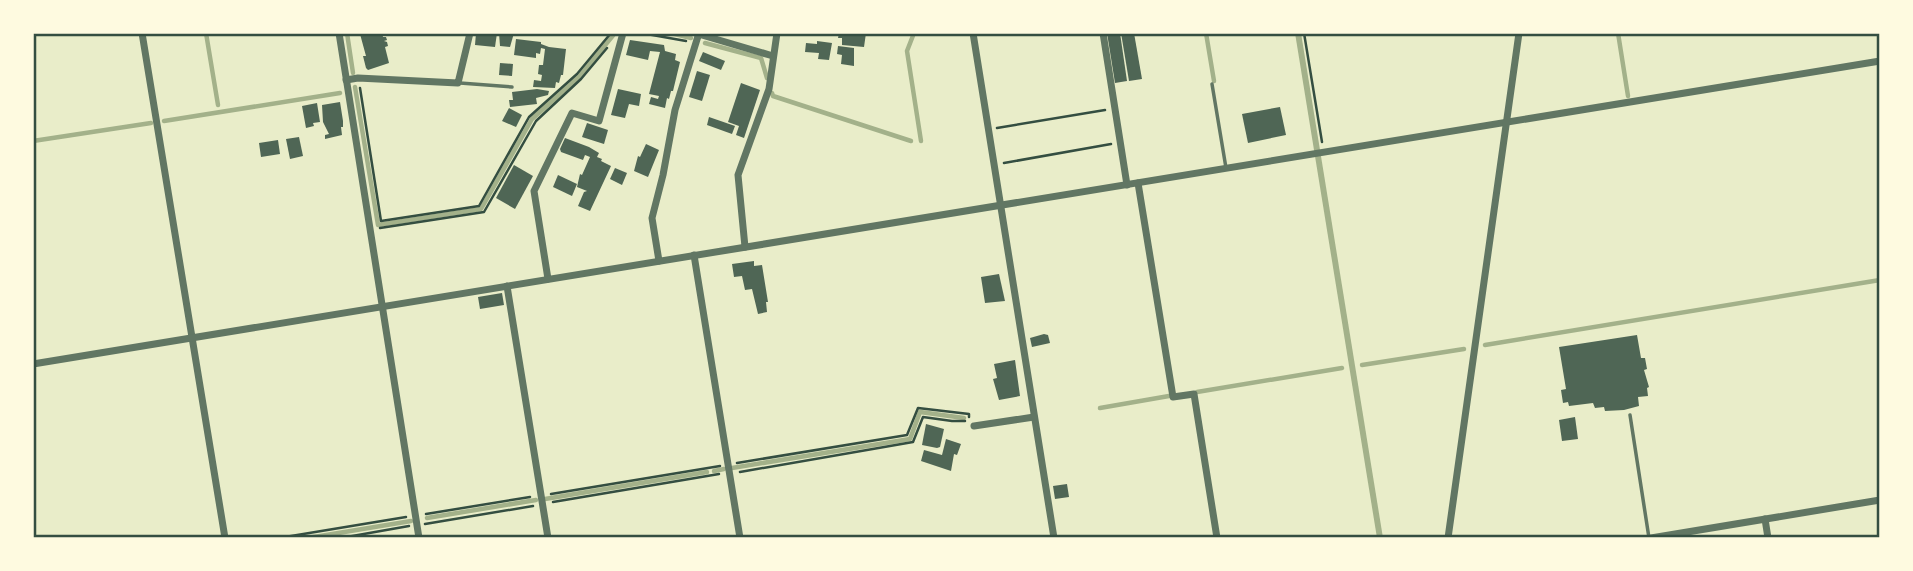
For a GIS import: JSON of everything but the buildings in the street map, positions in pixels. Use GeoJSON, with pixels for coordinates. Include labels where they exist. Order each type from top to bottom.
{"type":"FeatureCollection","features":[{"type":"Feature","properties":{"kind":"street"},"geometry":{"type":"LineString","coordinates":[[142,33],[225,538]]}},
{"type":"Feature","properties":{"kind":"street"},"geometry":{"type":"LineString","coordinates":[[339,33],[419,538]]}},
{"type":"Feature","properties":{"kind":"street"},"geometry":{"type":"LineString","coordinates":[[346,80],[358,78],[458,83],[470,33]]}},
{"type":"Feature","properties":{"kind":"street"},"geometry":{"type":"LineString","coordinates":[[548,279],[534,191],[572,113],[598,121],[623,33]]}},
{"type":"Feature","properties":{"kind":"street"},"geometry":{"type":"LineString","coordinates":[[746,247],[738,175],[769,89],[777,33]]}},
{"type":"Feature","properties":{"kind":"street"},"geometry":{"type":"LineString","coordinates":[[972,33],[1054,538]]}},
{"type":"Feature","properties":{"kind":"street"},"geometry":{"type":"LineString","coordinates":[[1103,33],[1127,184]]}},
{"type":"Feature","properties":{"kind":"street"},"geometry":{"type":"LineString","coordinates":[[1448,538],[1519,33]]}},
{"type":"Feature","properties":{"kind":"street"},"geometry":{"type":"LineString","coordinates":[[659,261],[652,218],[676,110],[697,34],[773,56]]}},
{"type":"Feature","properties":{"kind":"street"},"geometry":{"type":"LineString","coordinates":[[33,364],[1880,61]]}},
{"type":"Feature","properties":{"kind":"street"},"geometry":{"type":"LineString","coordinates":[[1138,183],[1173,397],[1194,394],[1217,538]]}},
{"type":"Feature","properties":{"kind":"street"},"geometry":{"type":"LineString","coordinates":[[694,255],[740,538]]}},
{"type":"Feature","properties":{"kind":"street"},"geometry":{"type":"LineString","coordinates":[[507,286],[548,538]]}},
{"type":"Feature","properties":{"kind":"street"},"geometry":{"type":"LineString","coordinates":[[974,426],[1034,416]]}},
{"type":"Feature","properties":{"kind":"street"},"geometry":{"type":"LineString","coordinates":[[1650,538],[1880,500]]}},
{"type":"Feature","properties":{"kind":"street"},"geometry":{"type":"LineString","coordinates":[[1765,519],[1768,538]]}},
{"type":"Feature","properties":{"kind":"lane"},"geometry":{"type":"LineString","coordinates":[[458,83],[512,87]]}},
{"type":"Feature","properties":{"kind":"lane"},"geometry":{"type":"LineString","coordinates":[[1212,84],[1226,168]]}},
{"type":"Feature","properties":{"kind":"lane"},"geometry":{"type":"LineString","coordinates":[[1630,415],[1650,538]]}},
{"type":"Feature","properties":{"kind":"path"},"geometry":{"type":"LineString","coordinates":[[358,78],[381,221],[479,206],[529,117],[577,74],[611,33]]}},
{"type":"Feature","properties":{"kind":"path"},"geometry":{"type":"LineString","coordinates":[[641,33],[695,44]]}},
{"type":"Feature","properties":{"kind":"path"},"geometry":{"type":"LineString","coordinates":[[1304,33],[1323,152]]}},
{"type":"Feature","properties":{"kind":"path"},"geometry":{"type":"LineString","coordinates":[[370,229],[484,212],[536,121],[581,79],[608,47]]}},
{"type":"Feature","properties":{"kind":"path"},"geometry":{"type":"LineString","coordinates":[[988,130],[1115,108]]}},
{"type":"Feature","properties":{"kind":"path"},"geometry":{"type":"LineString","coordinates":[[994,165],[1120,142]]}},
{"type":"Feature","properties":{"kind":"path"},"geometry":{"type":"LineString","coordinates":[[279,538],[907,435],[918,408],[969,414],[970,421],[923,416],[913,442],[730,474]]}},
{"type":"Feature","properties":{"kind":"path"},"geometry":{"type":"LineString","coordinates":[[710,468],[711,475]]}},
{"type":"Feature","properties":{"kind":"shaded area"},"geometry":{"type":"Polygon","coordinates":[[[1295,33],[1301,33],[1383,538],[1377,538],[1295,33]]]}},
{"type":"Feature","properties":{"kind":"waterway"},"geometry":{"type":"LineString","coordinates":[[206,33],[218,105]]}},
{"type":"Feature","properties":{"kind":"waterway"},"geometry":{"type":"LineString","coordinates":[[347,33],[353,73]]}},
{"type":"Feature","properties":{"kind":"waterway"},"geometry":{"type":"LineString","coordinates":[[355,87],[378,225],[481,209],[532,119],[579,77],[615,33]]}},
{"type":"Feature","properties":{"kind":"waterway"},"geometry":{"type":"LineString","coordinates":[[671,33],[691,38]]}},
{"type":"Feature","properties":{"kind":"waterway"},"geometry":{"type":"LineString","coordinates":[[914,33],[907,51],[921,141]]}},
{"type":"Feature","properties":{"kind":"waterway"},"geometry":{"type":"LineString","coordinates":[[1206,33],[1214,81]]}},
{"type":"Feature","properties":{"kind":"waterway"},"geometry":{"type":"LineString","coordinates":[[1618,33],[1628,96]]}},
{"type":"Feature","properties":{"kind":"waterway"},"geometry":{"type":"LineString","coordinates":[[705,43],[761,58],[767,78]]}},
{"type":"Feature","properties":{"kind":"waterway"},"geometry":{"type":"LineString","coordinates":[[164,121],[340,93]]}},
{"type":"Feature","properties":{"kind":"waterway"},"geometry":{"type":"LineString","coordinates":[[772,93],[773,96],[911,141]]}},
{"type":"Feature","properties":{"kind":"waterway"},"geometry":{"type":"LineString","coordinates":[[33,141],[151,123]]}},
{"type":"Feature","properties":{"kind":"waterway"},"geometry":{"type":"LineString","coordinates":[[1485,345],[1880,280]]}},
{"type":"Feature","properties":{"kind":"waterway"},"geometry":{"type":"LineString","coordinates":[[1362,365],[1464,349]]}},
{"type":"Feature","properties":{"kind":"waterway"},"geometry":{"type":"LineString","coordinates":[[1197,392],[1342,368]]}},
{"type":"Feature","properties":{"kind":"waterway"},"geometry":{"type":"LineString","coordinates":[[1100,408],[1169,396]]}},
{"type":"Feature","properties":{"kind":"waterway"},"geometry":{"type":"LineString","coordinates":[[732,468],[910,439],[920,412],[964,418]]}},
{"type":"Feature","properties":{"kind":"waterway"},"geometry":{"type":"LineString","coordinates":[[714,471],[724,469]]}},
{"type":"Feature","properties":{"kind":"waterway"},"geometry":{"type":"LineString","coordinates":[[545,499],[707,472]]}},
{"type":"Feature","properties":{"kind":"waterway"},"geometry":{"type":"LineString","coordinates":[[427,518],[536,500]]}},
{"type":"Feature","properties":{"kind":"waterway"},"geometry":{"type":"LineString","coordinates":[[308,538],[411,521]]}}]}
